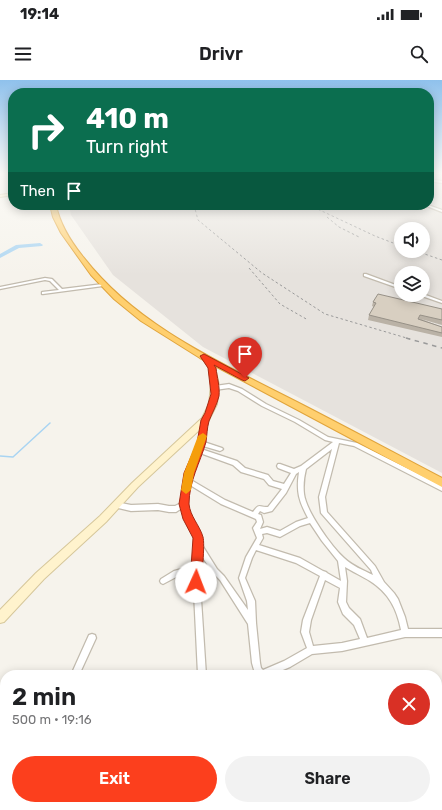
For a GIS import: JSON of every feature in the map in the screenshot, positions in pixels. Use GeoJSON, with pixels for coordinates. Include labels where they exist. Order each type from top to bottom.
{"type":"FeatureCollection","features":[{"type":"Feature","properties":{"kind":"highway"},"geometry":{"type":"LineString","coordinates":[[55,210],[62,232],[88,270],[133,311],[149,323],[204,356],[442,483]]}},
{"type":"Feature","properties":{"kind":"street"},"geometry":{"type":"LineString","coordinates":[[365,275],[394,285]]}},
{"type":"Feature","properties":{"kind":"street"},"geometry":{"type":"LineString","coordinates":[[0,288],[45,279],[51,280],[62,291]]}},
{"type":"Feature","properties":{"kind":"street"},"geometry":{"type":"LineString","coordinates":[[43,294],[104,285]]}},
{"type":"Feature","properties":{"kind":"street"},"geometry":{"type":"LineString","coordinates":[[430,298],[442,302]]}},
{"type":"Feature","properties":{"kind":"street"},"geometry":{"type":"LineString","coordinates":[[202,670],[196,568],[199,546],[198,538],[188,519],[184,504],[189,473],[199,450],[205,420],[213,404],[215,388],[212,368],[204,356]]}},
{"type":"Feature","properties":{"kind":"street"},"geometry":{"type":"LineString","coordinates":[[215,388],[229,386],[240,390],[264,405],[297,421],[327,439],[344,440],[355,444],[442,489]]}},
{"type":"Feature","properties":{"kind":"street"},"geometry":{"type":"LineString","coordinates":[[0,618],[40,576],[103,519],[135,484],[205,420]]}},
{"type":"Feature","properties":{"kind":"street"},"geometry":{"type":"LineString","coordinates":[[254,515],[259,508],[264,510],[270,509],[294,472],[304,468],[336,443],[356,437]]}},
{"type":"Feature","properties":{"kind":"street"},"geometry":{"type":"LineString","coordinates":[[201,443],[220,449]]}},
{"type":"Feature","properties":{"kind":"street"},"geometry":{"type":"LineString","coordinates":[[336,443],[322,497],[324,513],[373,568],[381,584],[398,604],[402,614],[405,632]]}},
{"type":"Feature","properties":{"kind":"street"},"geometry":{"type":"LineString","coordinates":[[199,450],[236,463],[243,470],[266,477],[271,483],[285,487]]}},
{"type":"Feature","properties":{"kind":"street"},"geometry":{"type":"LineString","coordinates":[[280,466],[294,472]]}},
{"type":"Feature","properties":{"kind":"street"},"geometry":{"type":"LineString","coordinates":[[304,468],[300,485],[301,497],[312,520],[341,560],[381,584]]}},
{"type":"Feature","properties":{"kind":"street"},"geometry":{"type":"LineString","coordinates":[[188,481],[223,502],[259,517],[260,522],[256,528],[260,538],[249,557],[242,578],[251,601],[256,663],[258,670]]}},
{"type":"Feature","properties":{"kind":"street"},"geometry":{"type":"LineString","coordinates":[[116,505],[130,508],[158,507],[169,509],[176,508],[184,504]]}},
{"type":"Feature","properties":{"kind":"street"},"geometry":{"type":"LineString","coordinates":[[258,532],[267,530],[280,534],[298,524],[312,520]]}},
{"type":"Feature","properties":{"kind":"street"},"geometry":{"type":"LineString","coordinates":[[199,546],[252,623]]}},
{"type":"Feature","properties":{"kind":"street"},"geometry":{"type":"LineString","coordinates":[[255,547],[298,560],[343,586]]}},
{"type":"Feature","properties":{"kind":"street"},"geometry":{"type":"LineString","coordinates":[[341,560],[343,586],[342,602],[346,611],[357,622],[365,642]]}},
{"type":"Feature","properties":{"kind":"street"},"geometry":{"type":"LineString","coordinates":[[163,581],[176,573],[196,568]]}},
{"type":"Feature","properties":{"kind":"street"},"geometry":{"type":"LineString","coordinates":[[311,650],[305,632],[307,620],[324,574]]}},
{"type":"Feature","properties":{"kind":"street"},"geometry":{"type":"LineString","coordinates":[[274,670],[288,664],[311,650],[342,647],[405,632],[442,633]]}},
{"type":"Feature","properties":{"kind":"street"},"geometry":{"type":"LineString","coordinates":[[76,670],[92,638]]}},
{"type":"Feature","properties":{"kind":"shaded area"},"geometry":{"type":"Polygon","coordinates":[[[434,207],[442,207],[442,473],[203,347],[113,275],[71,215],[70,210],[434,210],[434,207]]]}},
{"type":"Feature","properties":{"kind":"building"},"geometry":{"type":"Polygon","coordinates":[[[378,294],[394,298],[394,302],[412,302],[442,309],[442,320],[420,315],[418,319],[442,327],[442,333],[369,315],[376,303],[373,302],[378,294]]]}},
{"type":"Feature","properties":{"kind":"waterway"},"geometry":{"type":"LineString","coordinates":[[0,256],[18,246],[40,245]]}},
{"type":"Feature","properties":{"kind":"waterway"},"geometry":{"type":"LineString","coordinates":[[0,456],[13,457],[50,423]]}},
{"type":"Feature","properties":{"kind":"railway"},"geometry":{"type":"LineString","coordinates":[[195,210],[198,220],[262,273],[325,314],[410,339]]}},
{"type":"Feature","properties":{"kind":"railway"},"geometry":{"type":"LineString","coordinates":[[320,210],[394,243]]}},
{"type":"Feature","properties":{"kind":"railway"},"geometry":{"type":"LineString","coordinates":[[327,217],[339,227],[359,237]]}},
{"type":"Feature","properties":{"kind":"railway"},"geometry":{"type":"LineString","coordinates":[[430,256],[442,260]]}},
{"type":"Feature","properties":{"kind":"railway"},"geometry":{"type":"LineString","coordinates":[[249,268],[280,304],[308,320]]}},
{"type":"Feature","properties":{"kind":"railway"},"geometry":{"type":"LineString","coordinates":[[406,338],[442,348]]}},
{"type":"Feature","properties":{"kind":"slow traffic"},"geometry":{"type":"LineString","coordinates":[[186,490],[189,473],[199,450],[203,436]]}},
{"type":"Feature","properties":{"kind":"route"},"geometry":{"type":"LineString","coordinates":[[196,582],[199,546],[198,538],[195,529],[188,519],[184,504],[189,473],[199,450],[205,428],[205,420],[210,414],[215,394],[212,368],[204,356],[245,378]]}}]}
